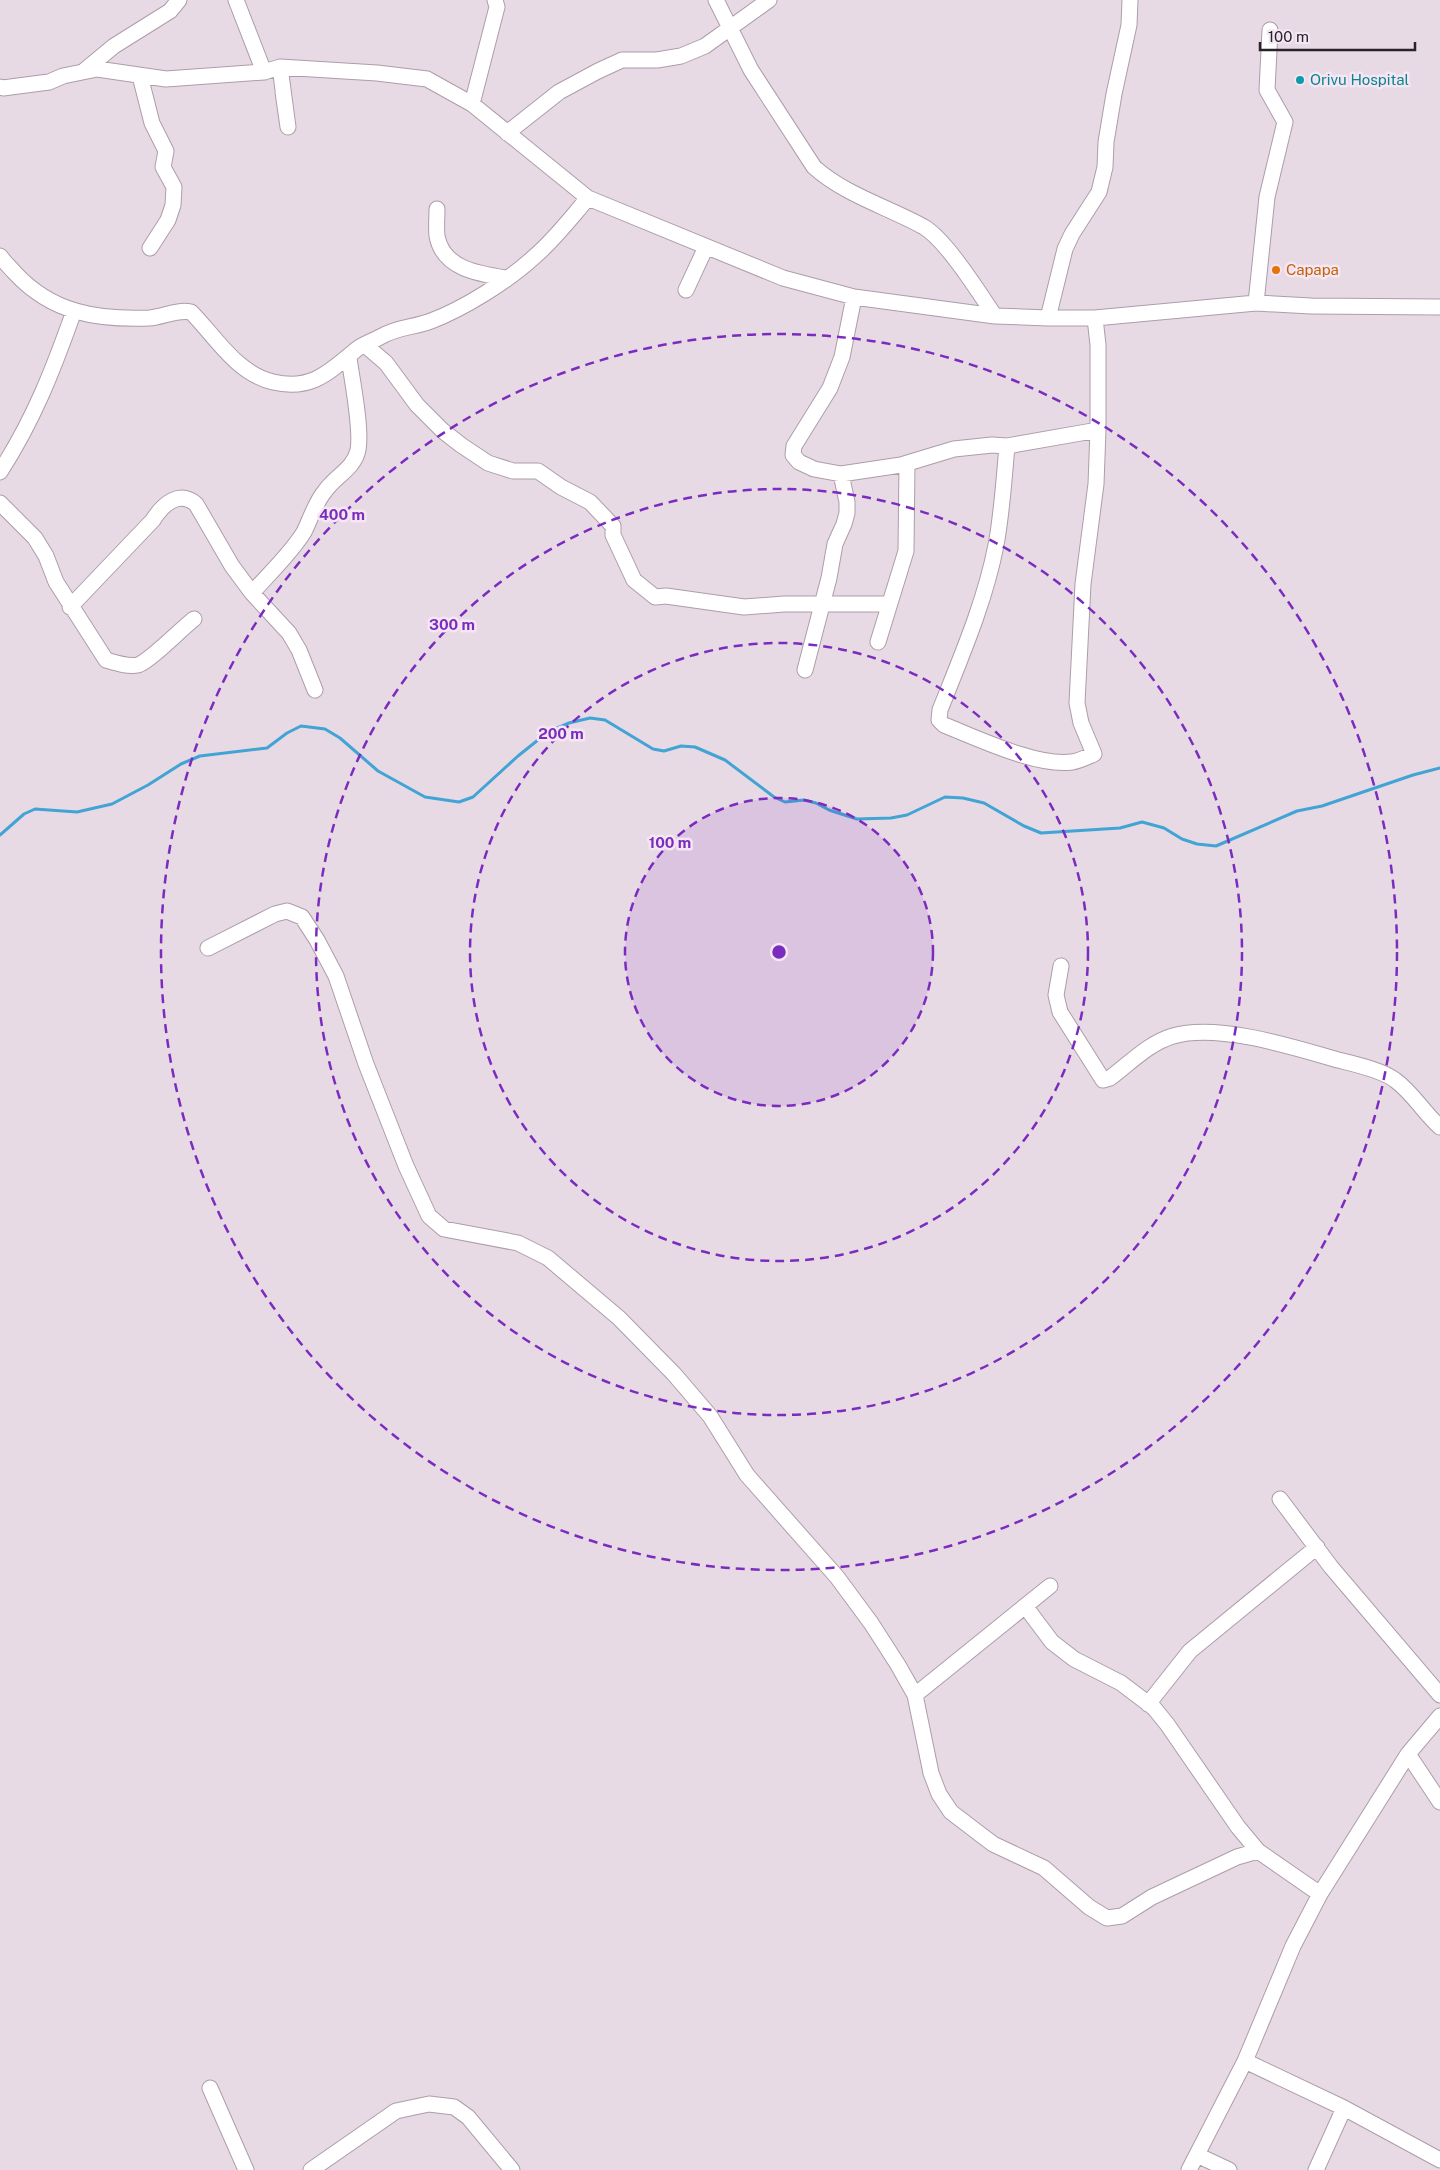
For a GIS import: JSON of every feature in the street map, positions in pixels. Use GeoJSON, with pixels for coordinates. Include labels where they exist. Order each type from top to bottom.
{"type":"FeatureCollection","features":[{"type":"Feature","properties":{"kind":"street"},"geometry":{"type":"LineString","coordinates":[[85,70],[114,46],[170,11],[179,0]]}},
{"type":"Feature","properties":{"kind":"street"},"geometry":{"type":"LineString","coordinates":[[236,0],[264,72]]}},
{"type":"Feature","properties":{"kind":"street"},"geometry":{"type":"LineString","coordinates":[[472,104],[498,7],[495,0]]}},
{"type":"Feature","properties":{"kind":"street"},"geometry":{"type":"LineString","coordinates":[[716,0],[751,70],[814,168],[825,177],[872,203],[925,228],[938,240],[966,274],[995,316]]}},
{"type":"Feature","properties":{"kind":"street"},"geometry":{"type":"LineString","coordinates":[[507,133],[558,92],[622,60],[657,60],[681,56],[705,46],[769,0]]}},
{"type":"Feature","properties":{"kind":"street"},"geometry":{"type":"LineString","coordinates":[[1048,318],[1065,249],[1072,234],[1099,192],[1114,94],[1129,25],[1130,0]]}},
{"type":"Feature","properties":{"kind":"street"},"geometry":{"type":"LineString","coordinates":[[1256,303],[1267,197],[1285,122],[1267,90],[1270,30]]}},
{"type":"Feature","properties":{"kind":"street"},"geometry":{"type":"LineString","coordinates":[[0,86],[4,88],[49,82],[85,70],[118,70],[140,76],[166,78],[264,72],[280,67],[377,73],[427,80],[472,104],[588,198],[783,278],[854,297],[995,316],[1048,318],[1095,318],[1256,303],[1311,306],[1440,306]]}},
{"type":"Feature","properties":{"kind":"street"},"geometry":{"type":"LineString","coordinates":[[280,67],[288,127],[283,92]]}},
{"type":"Feature","properties":{"kind":"street"},"geometry":{"type":"LineString","coordinates":[[140,76],[152,123],[166,151],[163,167],[174,187],[173,205],[168,220],[150,248]]}},
{"type":"Feature","properties":{"kind":"street"},"geometry":{"type":"LineString","coordinates":[[0,256],[29,288],[42,297],[94,316],[151,318],[184,310],[191,312],[222,348],[246,370],[257,377],[275,382],[294,384],[311,382],[324,377],[349,358],[357,349],[390,331],[429,322],[492,288],[533,259],[554,238],[588,198]]}},
{"type":"Feature","properties":{"kind":"street"},"geometry":{"type":"LineString","coordinates":[[437,209],[437,235],[446,256],[454,263],[478,274],[506,278]]}},
{"type":"Feature","properties":{"kind":"street"},"geometry":{"type":"LineString","coordinates":[[686,290],[706,248]]}},
{"type":"Feature","properties":{"kind":"street"},"geometry":{"type":"LineString","coordinates":[[854,297],[846,342],[830,388],[794,446],[793,455],[799,462],[814,469],[841,474],[907,463],[954,449],[992,445],[1007,446],[1098,430]]}},
{"type":"Feature","properties":{"kind":"street"},"geometry":{"type":"LineString","coordinates":[[0,472],[20,440],[50,378],[74,310]]}},
{"type":"Feature","properties":{"kind":"street"},"geometry":{"type":"LineString","coordinates":[[1007,446],[996,546],[986,585],[940,710],[940,720],[944,725],[1016,754],[1057,763],[1074,762],[1094,754],[1081,723],[1077,703],[1083,584],[1096,484],[1098,344],[1095,318]]}},
{"type":"Feature","properties":{"kind":"street"},"geometry":{"type":"LineString","coordinates":[[365,345],[386,363],[417,405],[443,431],[461,445],[488,463],[513,471],[538,471],[561,487],[590,502],[613,526],[613,535],[634,580],[655,598],[666,596],[744,607],[784,604],[889,604]]}},
{"type":"Feature","properties":{"kind":"street"},"geometry":{"type":"LineString","coordinates":[[252,594],[303,533],[326,488],[346,470],[355,458],[358,448],[356,414],[349,358]]}},
{"type":"Feature","properties":{"kind":"street"},"geometry":{"type":"LineString","coordinates":[[878,642],[906,550],[907,463]]}},
{"type":"Feature","properties":{"kind":"street"},"geometry":{"type":"LineString","coordinates":[[805,670],[820,605],[829,578],[835,544],[847,513],[848,502],[841,474]]}},
{"type":"Feature","properties":{"kind":"street"},"geometry":{"type":"LineString","coordinates":[[70,607],[173,499],[180,497],[188,498],[196,504],[232,566],[252,594],[289,633],[299,650],[315,690]]}},
{"type":"Feature","properties":{"kind":"street"},"geometry":{"type":"LineString","coordinates":[[0,502],[35,538],[46,556],[56,582],[70,607],[106,660],[120,664],[137,665],[147,660],[194,618]]}},
{"type":"Feature","properties":{"kind":"street"},"geometry":{"type":"LineString","coordinates":[[208,948],[275,914],[287,911],[302,916],[336,976],[366,1064],[406,1166],[429,1216],[444,1228],[518,1243],[548,1258],[619,1318],[674,1374],[710,1416],[747,1475],[837,1577],[898,1664],[914,1695],[931,1773],[939,1794],[951,1812],[993,1844],[1044,1868],[1088,1907],[1107,1918],[1122,1916],[1152,1898],[1211,1869],[1237,1857],[1258,1851]]}},
{"type":"Feature","properties":{"kind":"street"},"geometry":{"type":"LineString","coordinates":[[1061,966],[1056,996],[1060,1012],[1103,1080],[1110,1078],[1154,1044],[1174,1036],[1198,1033],[1249,1037],[1357,1065],[1394,1079],[1408,1091],[1426,1115],[1440,1127]]}},
{"type":"Feature","properties":{"kind":"street"},"geometry":{"type":"LineString","coordinates":[[1280,1498],[1317,1547],[1440,1695]]}},
{"type":"Feature","properties":{"kind":"street"},"geometry":{"type":"LineString","coordinates":[[1148,1704],[1190,1651],[1317,1547]]}},
{"type":"Feature","properties":{"kind":"street"},"geometry":{"type":"LineString","coordinates":[[914,1695],[1050,1586]]}},
{"type":"Feature","properties":{"kind":"street"},"geometry":{"type":"LineString","coordinates":[[1024,1606],[1052,1642],[1074,1659],[1121,1683],[1148,1704],[1167,1724],[1238,1827],[1258,1851],[1320,1894]]}},
{"type":"Feature","properties":{"kind":"street"},"geometry":{"type":"LineString","coordinates":[[1189,2170],[1244,2061],[1293,1946],[1320,1894],[1408,1754],[1440,1716]]}},
{"type":"Feature","properties":{"kind":"street"},"geometry":{"type":"LineString","coordinates":[[1408,1754],[1440,1802]]}},
{"type":"Feature","properties":{"kind":"street"},"geometry":{"type":"LineString","coordinates":[[1244,2061],[1344,2108],[1439,2158]]}},
{"type":"Feature","properties":{"kind":"street"},"geometry":{"type":"LineString","coordinates":[[210,2088],[246,2170]]}},
{"type":"Feature","properties":{"kind":"street"},"geometry":{"type":"LineString","coordinates":[[311,2170],[396,2111],[429,2104],[454,2107],[468,2117],[512,2170]]}},
{"type":"Feature","properties":{"kind":"street"},"geometry":{"type":"LineString","coordinates":[[1316,2170],[1344,2108]]}},
{"type":"Feature","properties":{"kind":"street"},"geometry":{"type":"LineString","coordinates":[[1197,2155],[1229,2170]]}},
{"type":"Feature","properties":{"kind":"waterway"},"geometry":{"type":"LineString","coordinates":[[0,835],[24,814],[35,809],[77,812],[112,804],[148,785],[181,764],[200,756],[267,748],[287,733],[301,726],[325,729],[340,738],[378,771],[425,797],[459,802],[473,797],[518,756],[548,732],[569,723],[590,718],[605,720],[653,749],[664,751],[681,746],[695,747],[725,760],[774,797],[785,802],[804,800],[857,819],[891,818],[907,815],[945,797],[963,798],[984,803],[1024,826],[1041,833],[1120,828],[1142,822],[1164,828],[1182,839],[1197,844],[1216,846],[1297,811],[1322,806],[1413,775],[1440,768]]}},
{"type":"Feature","properties":{"kind":"place","name":"Orivu Hospital"},"geometry":{"type":"Point","coordinates":[1300,80]}},
{"type":"Feature","properties":{"kind":"place","name":"Capapa"},"geometry":{"type":"Point","coordinates":[1276,270]}}]}
